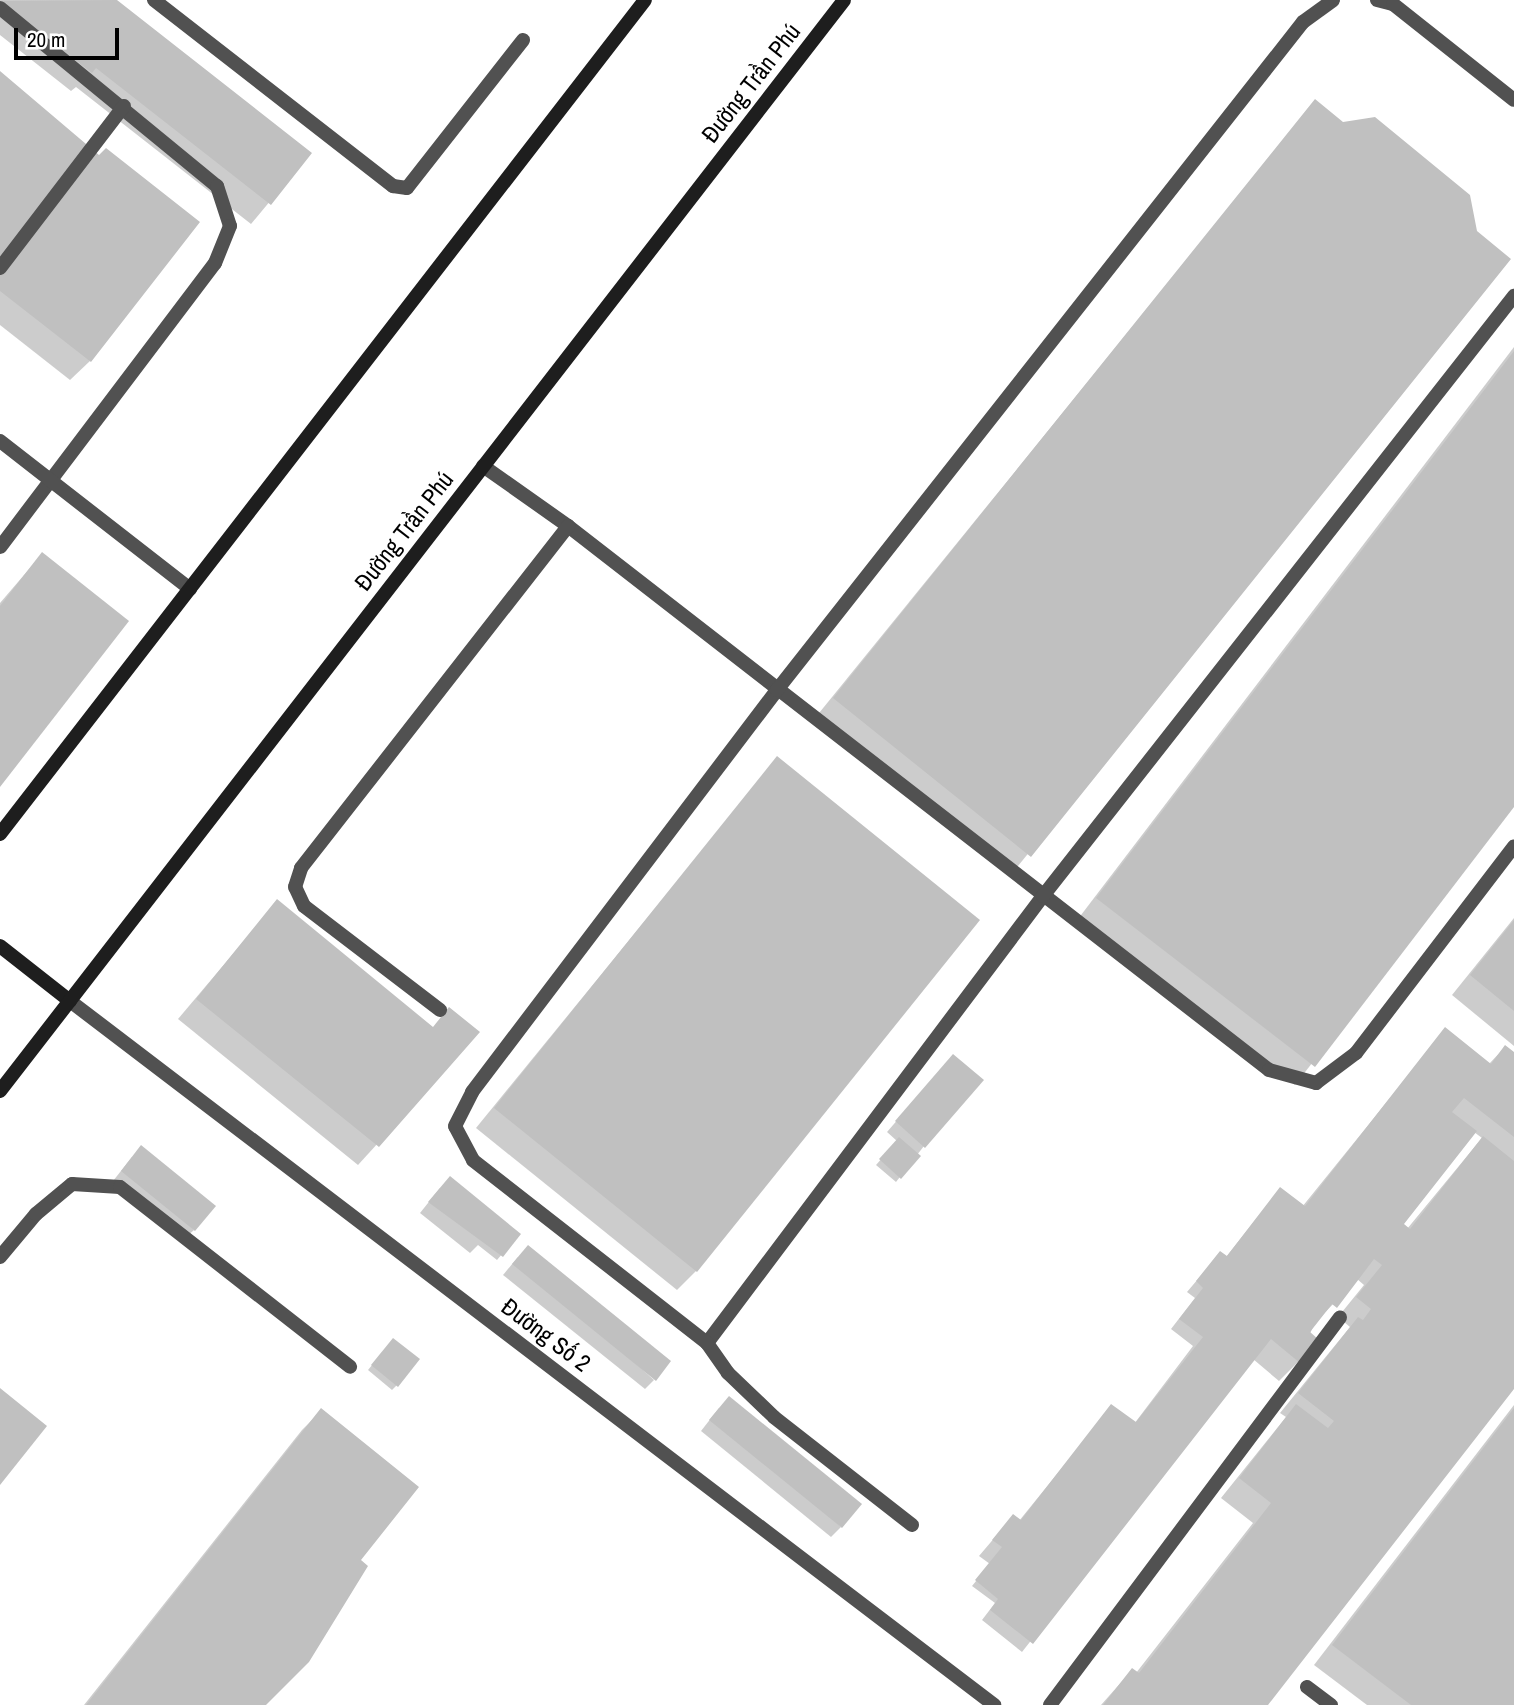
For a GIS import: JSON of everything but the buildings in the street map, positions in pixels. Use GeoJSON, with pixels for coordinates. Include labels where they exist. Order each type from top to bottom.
{"type":"FeatureCollection","features":[{"type":"Feature","properties":{"kind":"main road"},"geometry":{"type":"LineString","coordinates":[[0,834],[645,0]]}},
{"type":"Feature","properties":{"kind":"main road","name":"Đường Trần Phú"},"geometry":{"type":"LineString","coordinates":[[0,1091],[844,0]]}},
{"type":"Feature","properties":{"kind":"main road"},"geometry":{"type":"LineString","coordinates":[[0,946],[70,1001]]}},
{"type":"Feature","properties":{"kind":"street"},"geometry":{"type":"LineString","coordinates":[[154,0],[393,186],[407,188],[523,40]]}},
{"type":"Feature","properties":{"kind":"street"},"geometry":{"type":"LineString","coordinates":[[912,1525],[774,1417],[728,1373],[707,1343],[474,1160],[455,1126],[472,1092],[777,690],[1303,22],[1332,0]]}},
{"type":"Feature","properties":{"kind":"street"},"geometry":{"type":"LineString","coordinates":[[1377,0],[1393,4],[1514,100]]}},
{"type":"Feature","properties":{"kind":"street"},"geometry":{"type":"LineString","coordinates":[[0,8],[124,106],[217,187],[230,226],[215,263],[0,547]]}},
{"type":"Feature","properties":{"kind":"street"},"geometry":{"type":"LineString","coordinates":[[0,268],[124,106]]}},
{"type":"Feature","properties":{"kind":"street"},"geometry":{"type":"LineString","coordinates":[[707,1343],[1043,896],[1514,296]]}},
{"type":"Feature","properties":{"kind":"street"},"geometry":{"type":"LineString","coordinates":[[0,441],[190,589]]}},
{"type":"Feature","properties":{"kind":"street"},"geometry":{"type":"LineString","coordinates":[[483,466],[568,526],[1269,1070],[1316,1083],[1356,1053],[1514,846]]}},
{"type":"Feature","properties":{"kind":"street"},"geometry":{"type":"LineString","coordinates":[[440,1010],[304,906],[295,887],[301,868],[568,526]]}},
{"type":"Feature","properties":{"kind":"street","name":"Đường Số 2"},"geometry":{"type":"LineString","coordinates":[[70,1001],[994,1705]]}},
{"type":"Feature","properties":{"kind":"street"},"geometry":{"type":"LineString","coordinates":[[0,1257],[36,1214],[72,1184],[120,1187],[350,1367]]}},
{"type":"Feature","properties":{"kind":"street"},"geometry":{"type":"LineString","coordinates":[[1051,1705],[1340,1317]]}},
{"type":"Feature","properties":{"kind":"street"},"geometry":{"type":"LineString","coordinates":[[1307,1687],[1331,1705]]}}]}
